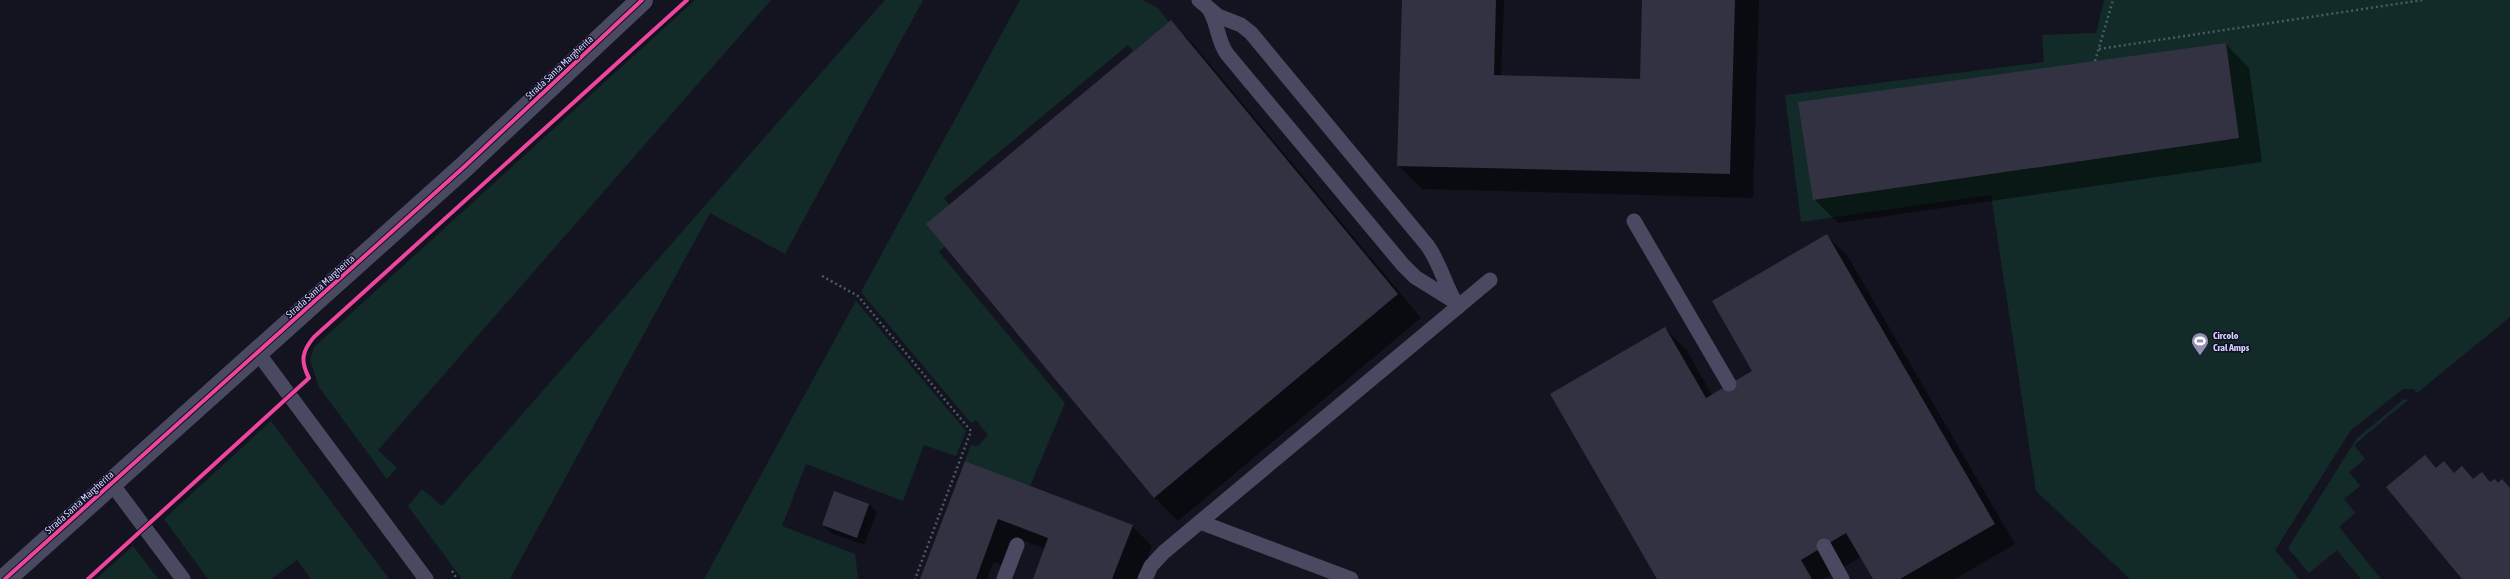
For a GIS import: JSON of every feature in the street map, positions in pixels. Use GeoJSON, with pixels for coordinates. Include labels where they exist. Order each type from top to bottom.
{"type":"FeatureCollection","features":[{"type":"Feature","properties":{"kind":"street","name":"Strada Santa Margherita"},"geometry":{"type":"LineString","coordinates":[[5,579],[465,166],[642,0]]}},
{"type":"Feature","properties":{"kind":"lane"},"geometry":{"type":"LineString","coordinates":[[1204,4],[1218,16],[1241,25],[1251,34],[1427,245],[1436,259],[1449,292],[1458,307]]}},
{"type":"Feature","properties":{"kind":"lane"},"geometry":{"type":"LineString","coordinates":[[1204,4],[1215,19],[1221,43],[1227,54],[1403,265],[1415,277],[1446,295],[1458,307]]}},
{"type":"Feature","properties":{"kind":"lane"},"geometry":{"type":"LineString","coordinates":[[1634,221],[1729,384]]}},
{"type":"Feature","properties":{"kind":"lane"},"geometry":{"type":"LineString","coordinates":[[1145,579],[1157,558],[1490,280]]}},
{"type":"Feature","properties":{"kind":"lane"},"geometry":{"type":"LineString","coordinates":[[258,353],[426,579]]}},
{"type":"Feature","properties":{"kind":"lane"},"geometry":{"type":"LineString","coordinates":[[112,484],[183,579]]}},
{"type":"Feature","properties":{"kind":"lane"},"geometry":{"type":"LineString","coordinates":[[1200,522],[1350,579]]}},
{"type":"Feature","properties":{"kind":"lane"},"geometry":{"type":"LineString","coordinates":[[1004,579],[1017,545]]}},
{"type":"Feature","properties":{"kind":"lane"},"geometry":{"type":"LineString","coordinates":[[1824,546],[1842,579]]}},
{"type":"Feature","properties":{"kind":"path"},"geometry":{"type":"LineString","coordinates":[[2095,61],[2114,0]]}},
{"type":"Feature","properties":{"kind":"path"},"geometry":{"type":"LineString","coordinates":[[2099,49],[2423,0]]}},
{"type":"Feature","properties":{"kind":"path"},"geometry":{"type":"LineString","coordinates":[[822,276],[858,296],[971,431],[915,579]]}},
{"type":"Feature","properties":{"kind":"green space"},"geometry":{"type":"Polygon","coordinates":[[[695,0],[771,0],[378,450],[397,468],[387,479],[319,387],[310,360],[314,347],[695,0]]]}},
{"type":"Feature","properties":{"kind":"green space"},"geometry":{"type":"Polygon","coordinates":[[[885,0],[923,0],[785,254],[710,213],[510,579],[462,579],[408,506],[422,489],[442,506],[885,0]]]}},
{"type":"Feature","properties":{"kind":"green space"},"geometry":{"type":"Polygon","coordinates":[[[1020,0],[1142,0],[1158,8],[1169,22],[1133,51],[1128,45],[944,198],[949,205],[945,246],[939,252],[1065,403],[1030,486],[965,461],[971,445],[978,446],[988,435],[976,420],[971,423],[861,292],[1020,0]]]}},
{"type":"Feature","properties":{"kind":"green space","name":"Circolo Cral Amps"},"geometry":{"type":"Polygon","coordinates":[[[2104,0],[2510,0],[2510,317],[2417,393],[2414,389],[2403,389],[2351,430],[2275,550],[2299,579],[2130,579],[2036,491],[1991,195],[1801,222],[1785,95],[2044,62],[2042,35],[2096,33],[2104,0]]]}},
{"type":"Feature","properties":{"kind":"green space"},"geometry":{"type":"Polygon","coordinates":[[[856,301],[966,431],[956,456],[924,445],[903,501],[806,464],[782,526],[855,554],[858,579],[704,579],[856,301]]]}},
{"type":"Feature","properties":{"kind":"green space"},"geometry":{"type":"Polygon","coordinates":[[[2404,399],[2408,400],[2354,445],[2365,459],[2349,472],[2360,486],[2344,499],[2355,513],[2339,527],[2381,579],[2361,579],[2337,550],[2309,573],[2288,548],[2357,438],[2404,399]]]}},
{"type":"Feature","properties":{"kind":"green space"},"geometry":{"type":"Polygon","coordinates":[[[271,421],[389,579],[311,579],[297,560],[271,579],[208,579],[164,519],[271,421]]]}},
{"type":"Feature","properties":{"kind":"green space"},"geometry":{"type":"Polygon","coordinates":[[[133,546],[158,579],[96,579],[133,546]]]}},
{"type":"Feature","properties":{"kind":"building"},"geometry":{"type":"Polygon","coordinates":[[[1402,0],[1496,0],[1494,75],[1640,79],[1642,0],[1735,0],[1730,174],[1397,166],[1402,0]]]}},
{"type":"Feature","properties":{"kind":"building"},"geometry":{"type":"Polygon","coordinates":[[[1171,20],[1398,294],[1154,498],[926,224],[1171,20]]]}},
{"type":"Feature","properties":{"kind":"building"},"geometry":{"type":"Polygon","coordinates":[[[2226,43],[2239,138],[1813,200],[1798,102],[2226,43]]]}},
{"type":"Feature","properties":{"kind":"building"},"geometry":{"type":"Polygon","coordinates":[[[1827,234],[1995,524],[1900,579],[1873,579],[1846,533],[1801,560],[1812,579],[1657,579],[1550,394],[1665,327],[1706,398],[1752,371],[1712,301],[1827,234]]]}},
{"type":"Feature","properties":{"kind":"building"},"geometry":{"type":"Polygon","coordinates":[[[2425,455],[2436,468],[2444,461],[2454,473],[2462,466],[2473,479],[2482,472],[2490,482],[2495,479],[2498,483],[2502,479],[2510,488],[2510,579],[2462,579],[2386,487],[2425,455]]]}},
{"type":"Feature","properties":{"kind":"building"},"geometry":{"type":"Polygon","coordinates":[[[965,461],[1133,525],[1112,579],[1033,579],[1048,538],[998,519],[976,579],[920,579],[965,461]]]}},
{"type":"Feature","properties":{"kind":"building"},"geometry":{"type":"Polygon","coordinates":[[[834,491],[869,504],[857,538],[822,525],[834,491]]]}},
{"type":"Feature","properties":{"kind":"cycle path"},"geometry":{"type":"LineString","coordinates":[[5,579],[465,166],[642,0]]}},
{"type":"Feature","properties":{"kind":"cycle path"},"geometry":{"type":"LineString","coordinates":[[88,579],[309,378],[303,361],[307,347],[314,337],[687,0]]}},
{"type":"Feature","properties":{"kind":"place","name":"Circolo Cral Amps"},"geometry":{"type":"Point","coordinates":[2200,356]}}]}
